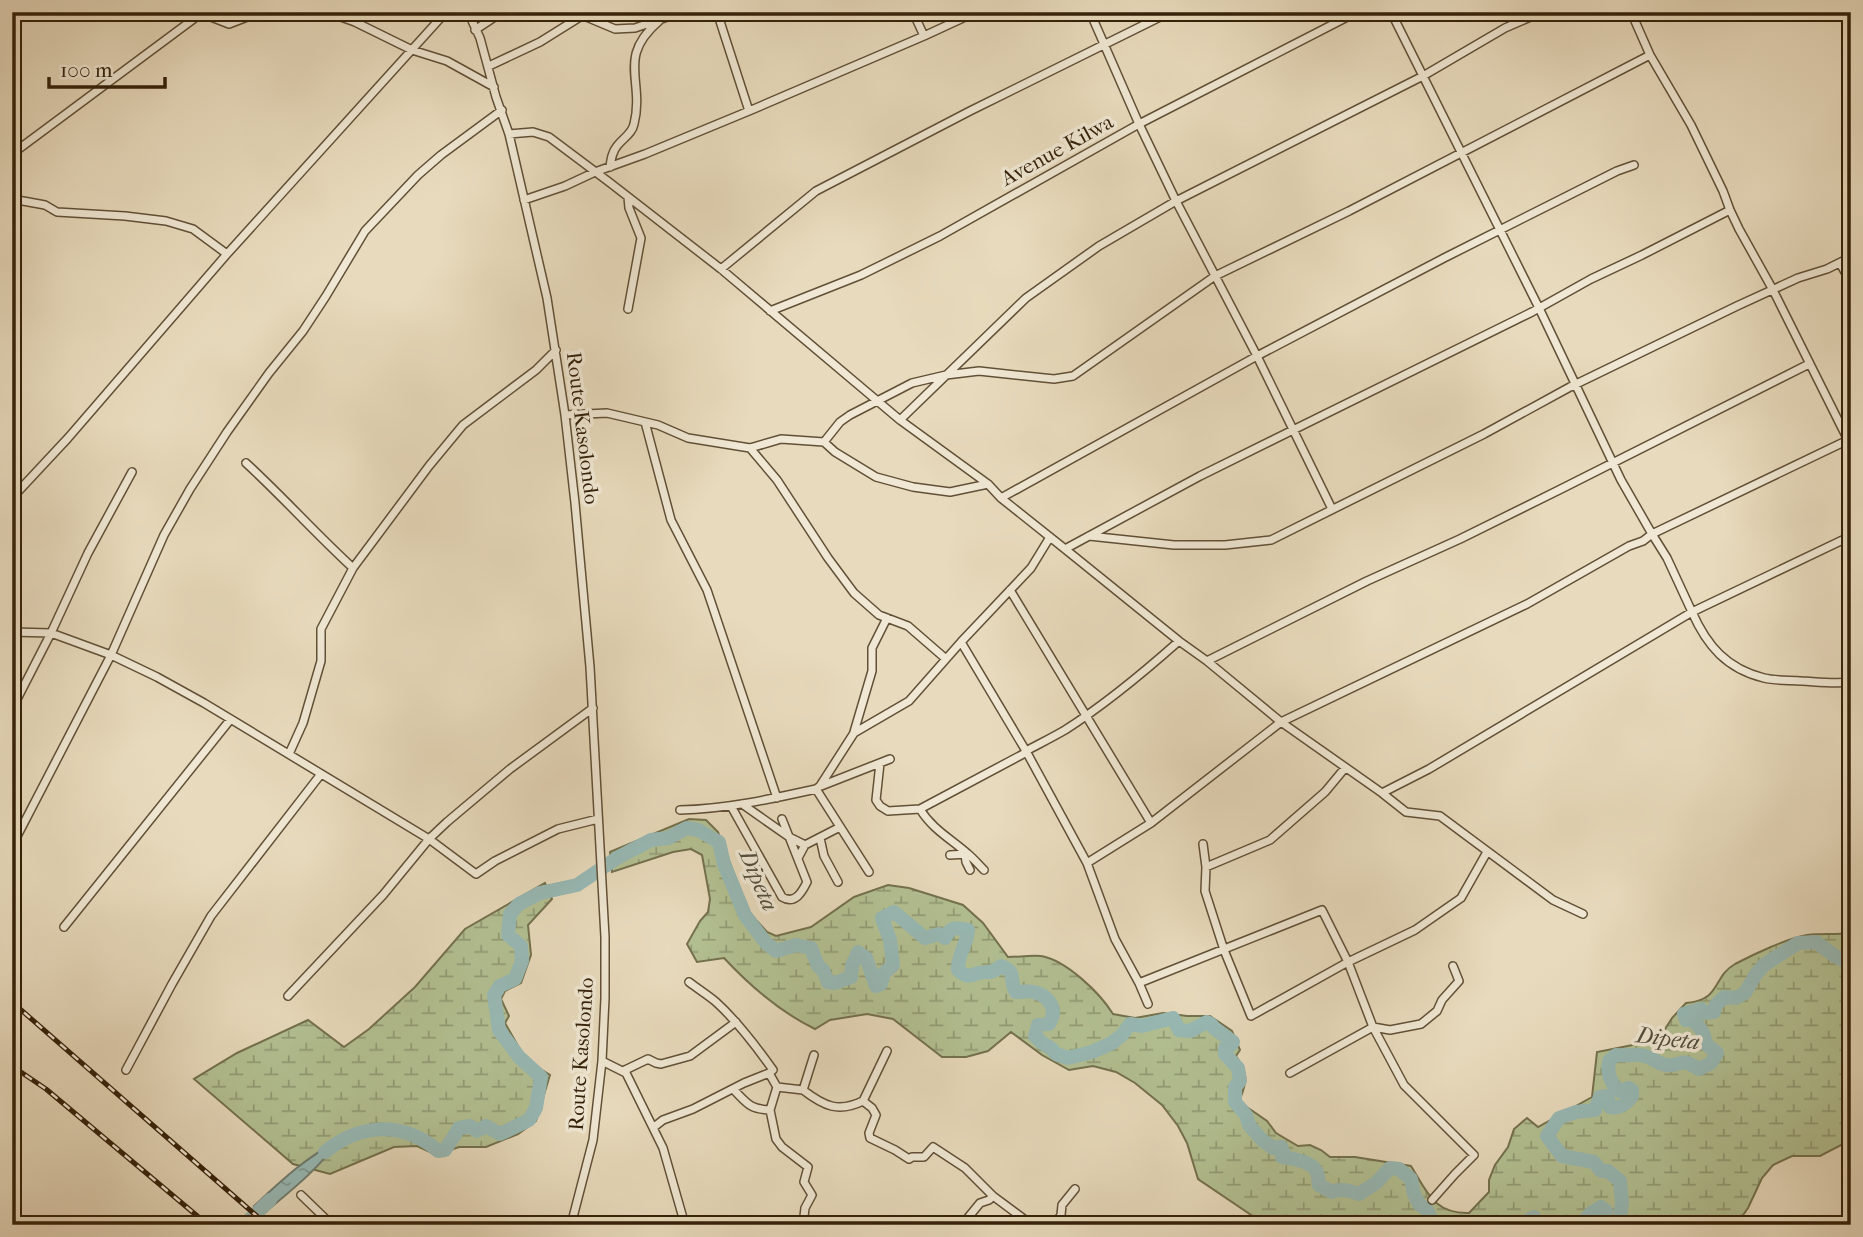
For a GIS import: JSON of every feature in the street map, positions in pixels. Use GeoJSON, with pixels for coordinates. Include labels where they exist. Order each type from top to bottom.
{"type":"FeatureCollection","features":[{"type":"Feature","properties":{"kind":"street"},"geometry":{"type":"LineString","coordinates":[[12,154],[202,13],[229,24],[260,12]]}},
{"type":"Feature","properties":{"kind":"street"},"geometry":{"type":"LineString","coordinates":[[327,12],[412,50],[447,61],[494,87]]}},
{"type":"Feature","properties":{"kind":"street"},"geometry":{"type":"LineString","coordinates":[[12,498],[68,438],[227,254],[446,12]]}},
{"type":"Feature","properties":{"kind":"street","name":"Route Kasolondo"},"geometry":{"type":"LineString","coordinates":[[468,12],[480,38],[509,134],[547,298],[575,503],[593,708],[605,937],[605,998],[602,1061],[593,1140],[571,1225]]}},
{"type":"Feature","properties":{"kind":"street"},"geometry":{"type":"LineString","coordinates":[[475,30],[502,12]]}},
{"type":"Feature","properties":{"kind":"street"},"geometry":{"type":"LineString","coordinates":[[489,66],[517,54],[586,14],[615,29],[635,28],[682,12]]}},
{"type":"Feature","properties":{"kind":"street"},"geometry":{"type":"LineString","coordinates":[[717,12],[749,111]]}},
{"type":"Feature","properties":{"kind":"street"},"geometry":{"type":"LineString","coordinates":[[913,12],[925,36]]}},
{"type":"Feature","properties":{"kind":"street"},"geometry":{"type":"LineString","coordinates":[[524,200],[749,111],[976,12]]}},
{"type":"Feature","properties":{"kind":"street"},"geometry":{"type":"LineString","coordinates":[[1090,12],[1176,201],[1257,356],[1332,509]]}},
{"type":"Feature","properties":{"kind":"street"},"geometry":{"type":"LineString","coordinates":[[721,269],[816,191],[1170,12]]}},
{"type":"Feature","properties":{"kind":"street","name":"Avenue Kilwa"},"geometry":{"type":"LineString","coordinates":[[771,311],[860,275],[940,236],[1139,124],[1357,12]]}},
{"type":"Feature","properties":{"kind":"street"},"geometry":{"type":"LineString","coordinates":[[1391,12],[1539,308],[1621,480],[1667,558],[1697,624],[1715,651],[1740,671],[1767,679],[1836,684],[1851,682]]}},
{"type":"Feature","properties":{"kind":"street"},"geometry":{"type":"LineString","coordinates":[[900,420],[1026,298],[1099,246],[1176,201],[1423,76],[1505,28],[1542,12]]}},
{"type":"Feature","properties":{"kind":"street"},"geometry":{"type":"LineString","coordinates":[[1087,863],[1151,824],[1281,722],[1527,604],[1652,534],[1849,443],[1730,210],[1691,125],[1650,55],[1631,12]]}},
{"type":"Feature","properties":{"kind":"street"},"geometry":{"type":"LineString","coordinates":[[610,167],[615,147],[634,127],[636,49],[642,38],[659,21]]}},
{"type":"Feature","properties":{"kind":"street"},"geometry":{"type":"LineString","coordinates":[[824,442],[840,422],[912,383],[979,371],[1055,379],[1073,376],[1215,276],[1349,211],[1650,55]]}},
{"type":"Feature","properties":{"kind":"street"},"geometry":{"type":"LineString","coordinates":[[12,846],[111,654],[164,535],[227,432],[309,322],[365,231],[418,175],[502,110]]}},
{"type":"Feature","properties":{"kind":"street"},"geometry":{"type":"LineString","coordinates":[[509,134],[533,132],[549,137],[628,197],[721,269],[900,420],[988,484],[1001,498],[1281,722],[1406,812],[1440,816],[1553,900],[1583,914]]}},
{"type":"Feature","properties":{"kind":"street"},"geometry":{"type":"LineString","coordinates":[[1001,498],[1257,356],[1444,258],[1634,165]]}},
{"type":"Feature","properties":{"kind":"street"},"geometry":{"type":"LineString","coordinates":[[628,197],[629,208],[640,238],[628,309]]}},
{"type":"Feature","properties":{"kind":"street"},"geometry":{"type":"LineString","coordinates":[[12,199],[45,205],[57,212],[166,221],[193,229],[227,254]]}},
{"type":"Feature","properties":{"kind":"street"},"geometry":{"type":"LineString","coordinates":[[1065,549],[1293,429],[1730,210]]}},
{"type":"Feature","properties":{"kind":"street"},"geometry":{"type":"LineString","coordinates":[[1089,536],[1174,545],[1225,545],[1271,540],[1576,385],[1798,278],[1827,269],[1851,257]]}},
{"type":"Feature","properties":{"kind":"street"},"geometry":{"type":"LineString","coordinates":[[1840,262],[1851,283]]}},
{"type":"Feature","properties":{"kind":"street"},"geometry":{"type":"LineString","coordinates":[[289,754],[306,713],[321,661],[321,629],[353,568],[463,425],[536,370],[556,351]]}},
{"type":"Feature","properties":{"kind":"street"},"geometry":{"type":"LineString","coordinates":[[1207,661],[1367,581],[1460,539],[1810,364]]}},
{"type":"Feature","properties":{"kind":"street"},"geometry":{"type":"LineString","coordinates":[[565,415],[607,413],[658,425],[688,438],[750,448],[781,439],[824,442],[835,452],[876,477],[950,492],[988,484]]}},
{"type":"Feature","properties":{"kind":"street"},"geometry":{"type":"LineString","coordinates":[[645,422],[671,520],[707,590],[777,798]]}},
{"type":"Feature","properties":{"kind":"street"},"geometry":{"type":"LineString","coordinates":[[750,448],[777,480],[854,593],[879,615],[908,626],[946,659]]}},
{"type":"Feature","properties":{"kind":"street"},"geometry":{"type":"LineString","coordinates":[[246,463],[353,568]]}},
{"type":"Feature","properties":{"kind":"street"},"geometry":{"type":"LineString","coordinates":[[12,709],[88,553],[132,472]]}},
{"type":"Feature","properties":{"kind":"street"},"geometry":{"type":"LineString","coordinates":[[1382,793],[1429,769],[1692,612],[1851,536]]}},
{"type":"Feature","properties":{"kind":"street"},"geometry":{"type":"LineString","coordinates":[[854,733],[909,701],[1031,568],[1051,537]]}},
{"type":"Feature","properties":{"kind":"street"},"geometry":{"type":"LineString","coordinates":[[1010,590],[1151,824]]}},
{"type":"Feature","properties":{"kind":"street"},"geometry":{"type":"LineString","coordinates":[[818,788],[854,733],[872,671],[872,648],[887,618]]}},
{"type":"Feature","properties":{"kind":"street"},"geometry":{"type":"LineString","coordinates":[[12,632],[51,633],[111,654],[157,677],[429,839],[476,874],[547,834],[598,818]]}},
{"type":"Feature","properties":{"kind":"street"},"geometry":{"type":"LineString","coordinates":[[961,642],[1027,752],[1087,863],[1115,939],[1148,1003]]}},
{"type":"Feature","properties":{"kind":"street"},"geometry":{"type":"LineString","coordinates":[[880,763],[876,800],[880,806],[888,811],[920,809],[1065,730],[1140,676],[1179,642]]}},
{"type":"Feature","properties":{"kind":"street"},"geometry":{"type":"LineString","coordinates":[[288,996],[383,895],[429,839],[510,769],[593,708]]}},
{"type":"Feature","properties":{"kind":"street"},"geometry":{"type":"LineString","coordinates":[[64,927],[230,720]]}},
{"type":"Feature","properties":{"kind":"street"},"geometry":{"type":"LineString","coordinates":[[680,810],[712,809],[777,798],[818,788],[890,760]]}},
{"type":"Feature","properties":{"kind":"street"},"geometry":{"type":"LineString","coordinates":[[1206,867],[1270,840],[1325,792],[1345,768]]}},
{"type":"Feature","properties":{"kind":"street"},"geometry":{"type":"LineString","coordinates":[[126,1070],[211,916],[321,774]]}},
{"type":"Feature","properties":{"kind":"street"},"geometry":{"type":"LineString","coordinates":[[818,788],[869,872]]}},
{"type":"Feature","properties":{"kind":"street"},"geometry":{"type":"LineString","coordinates":[[742,804],[805,845]]}},
{"type":"Feature","properties":{"kind":"street"},"geometry":{"type":"LineString","coordinates":[[731,806],[786,900],[802,894],[807,882],[782,819]]}},
{"type":"Feature","properties":{"kind":"street"},"geometry":{"type":"LineString","coordinates":[[920,809],[927,821],[984,870]]}},
{"type":"Feature","properties":{"kind":"street"},"geometry":{"type":"LineString","coordinates":[[797,858],[805,845],[840,827]]}},
{"type":"Feature","properties":{"kind":"street"},"geometry":{"type":"LineString","coordinates":[[820,838],[824,856],[838,882]]}},
{"type":"Feature","properties":{"kind":"street"},"geometry":{"type":"LineString","coordinates":[[1203,844],[1205,891],[1224,950],[1251,1016],[1348,962],[1415,930],[1461,898],[1487,852]]}},
{"type":"Feature","properties":{"kind":"street"},"geometry":{"type":"LineString","coordinates":[[950,855],[966,854]]}},
{"type":"Feature","properties":{"kind":"street"},"geometry":{"type":"LineString","coordinates":[[966,854],[970,870]]}},
{"type":"Feature","properties":{"kind":"street"},"geometry":{"type":"LineString","coordinates":[[1139,983],[1322,910],[1348,962],[1373,1027],[1404,1085],[1474,1155],[1432,1200]]}},
{"type":"Feature","properties":{"kind":"street"},"geometry":{"type":"LineString","coordinates":[[1290,1073],[1373,1027],[1390,1030],[1421,1024],[1437,1011],[1442,1000],[1459,981],[1453,967]]}},
{"type":"Feature","properties":{"kind":"street"},"geometry":{"type":"LineString","coordinates":[[654,1127],[663,1120],[693,1109],[773,1070],[736,1022],[716,1002],[689,982]]}},
{"type":"Feature","properties":{"kind":"street"},"geometry":{"type":"LineString","coordinates":[[623,1071],[648,1059],[662,1064],[690,1055],[736,1022]]}},
{"type":"Feature","properties":{"kind":"street"},"geometry":{"type":"LineString","coordinates":[[777,1087],[803,1090],[819,1102],[837,1108],[852,1106],[863,1101],[887,1051]]}},
{"type":"Feature","properties":{"kind":"street"},"geometry":{"type":"LineString","coordinates":[[803,1090],[814,1055]]}},
{"type":"Feature","properties":{"kind":"street"},"geometry":{"type":"LineString","coordinates":[[602,1061],[626,1073],[654,1127],[663,1148],[685,1225]]}},
{"type":"Feature","properties":{"kind":"street"},"geometry":{"type":"LineString","coordinates":[[769,1073],[777,1087],[770,1110],[776,1139],[808,1167],[804,1182],[813,1195],[805,1208],[803,1225]]}},
{"type":"Feature","properties":{"kind":"street"},"geometry":{"type":"LineString","coordinates":[[733,1089],[750,1107],[770,1110]]}},
{"type":"Feature","properties":{"kind":"street"},"geometry":{"type":"LineString","coordinates":[[863,1101],[876,1115],[869,1133],[870,1138],[909,1159],[924,1157],[933,1147],[965,1168],[993,1196],[1032,1225]]}},
{"type":"Feature","properties":{"kind":"street"},"geometry":{"type":"LineString","coordinates":[[1054,1225],[1061,1215],[1062,1205],[1075,1189]]}},
{"type":"Feature","properties":{"kind":"street"},"geometry":{"type":"LineString","coordinates":[[301,1195],[332,1225]]}},
{"type":"Feature","properties":{"kind":"street"},"geometry":{"type":"LineString","coordinates":[[962,1225],[980,1203],[993,1196]]}},
{"type":"Feature","properties":{"kind":"green space"},"geometry":{"type":"Polygon","coordinates":[[[689,819],[706,820],[718,832],[749,912],[767,932],[776,936],[811,927],[854,897],[888,885],[909,888],[963,905],[983,923],[1008,957],[1041,956],[1061,964],[1091,987],[1113,1014],[1135,1018],[1163,1013],[1210,1016],[1232,1031],[1240,1050],[1236,1056],[1244,1072],[1245,1081],[1240,1099],[1244,1105],[1267,1121],[1276,1133],[1298,1146],[1310,1145],[1330,1157],[1355,1157],[1411,1166],[1433,1200],[1447,1210],[1457,1212],[1469,1213],[1489,1192],[1489,1180],[1495,1165],[1508,1147],[1514,1129],[1527,1118],[1538,1127],[1592,1097],[1597,1052],[1658,1040],[1672,1018],[1686,1003],[1706,997],[1728,969],[1751,956],[1780,943],[1812,934],[1851,933],[1851,1140],[1820,1156],[1792,1156],[1773,1165],[1762,1178],[1748,1208],[1736,1225],[1266,1225],[1198,1179],[1187,1143],[1162,1105],[1135,1083],[1116,1072],[1093,1066],[1069,1070],[1042,1055],[1011,1032],[988,1051],[966,1057],[942,1057],[893,1019],[867,1014],[830,1020],[815,1029],[767,998],[724,958],[697,962],[687,944],[708,912],[710,899],[702,855],[691,849],[673,852],[612,872],[610,852],[689,819]]]}},
{"type":"Feature","properties":{"kind":"green space"},"geometry":{"type":"Polygon","coordinates":[[[545,883],[552,899],[528,925],[531,955],[521,983],[505,991],[501,999],[509,1016],[505,1023],[526,1060],[550,1075],[536,1121],[518,1134],[486,1147],[459,1147],[436,1155],[417,1146],[394,1147],[330,1174],[293,1164],[194,1079],[237,1053],[308,1020],[344,1047],[369,1029],[415,987],[465,929],[545,883]]]}},
{"type":"Feature","properties":{"kind":"water"},"geometry":{"type":"Polygon","coordinates":[[[338,1141],[312,1171],[262,1215],[254,1206],[304,1162],[338,1141]]]}},
{"type":"Feature","properties":{"kind":"waterway","name":"Dipeta"},"geometry":{"type":"LineString","coordinates":[[325,1152],[352,1135],[382,1129],[410,1134],[438,1151],[445,1150],[459,1128],[470,1126],[477,1131],[486,1126],[500,1134],[529,1120],[536,1108],[541,1077],[519,1057],[499,1030],[494,995],[500,986],[515,979],[522,961],[521,946],[508,935],[510,914],[519,904],[540,893],[577,885],[617,858],[651,840],[668,838],[687,828],[698,830],[719,842],[724,864],[745,915],[766,943],[776,951],[796,945],[811,948],[828,982],[835,983],[851,977],[858,952],[866,958],[876,986],[881,984],[884,973],[893,965],[890,940],[882,918],[894,912],[925,938],[939,934],[945,938],[954,928],[968,930],[958,970],[970,975],[993,971],[1001,966],[1011,974],[1016,992],[1034,992],[1048,1000],[1051,1004],[1052,1019],[1049,1024],[1038,1025],[1035,1036],[1056,1054],[1068,1058],[1092,1052],[1112,1043],[1130,1024],[1142,1026],[1173,1018],[1179,1030],[1190,1031],[1207,1022],[1211,1024],[1233,1042],[1225,1048],[1225,1054],[1238,1068],[1240,1081],[1235,1087],[1235,1102],[1262,1140],[1273,1148],[1281,1147],[1282,1157],[1312,1166],[1318,1174],[1319,1185],[1332,1192],[1343,1190],[1359,1194],[1376,1183],[1390,1168],[1399,1169],[1411,1179],[1414,1194],[1419,1204],[1427,1210],[1434,1225]]}},
{"type":"Feature","properties":{"kind":"waterway","name":"Dipeta"},"geometry":{"type":"LineString","coordinates":[[1615,1225],[1619,1222],[1622,1203],[1620,1181],[1608,1171],[1601,1171],[1594,1162],[1562,1156],[1547,1136],[1559,1118],[1576,1112],[1595,1110],[1600,1097],[1607,1096],[1610,1107],[1617,1107],[1630,1099],[1632,1090],[1629,1088],[1619,1091],[1611,1081],[1609,1061],[1616,1055],[1642,1055],[1663,1064],[1684,1063],[1699,1069],[1711,1063],[1717,1053],[1706,1044],[1698,1025],[1692,1020],[1686,1020],[1684,1014],[1701,1009],[1703,1013],[1714,1012],[1715,1006],[1724,997],[1736,998],[1745,993],[1764,965],[1798,943],[1816,942],[1851,964]]}},
{"type":"Feature","properties":{"kind":"waterway","name":"Dipeta"},"geometry":{"type":"LineString","coordinates":[[244,1225],[270,1200]]}},
{"type":"Feature","properties":{"kind":"waterway","name":"Dipeta"},"geometry":{"type":"LineString","coordinates":[[1580,1225],[1601,1207],[1606,1211],[1603,1225]]}},
{"type":"Feature","properties":{"kind":"waterway","name":"Dipeta"},"geometry":{"type":"LineString","coordinates":[[1518,1225],[1534,1217],[1538,1225]]}},
{"type":"Feature","properties":{"kind":"railway"},"geometry":{"type":"LineString","coordinates":[[12,1002],[267,1225]]}},
{"type":"Feature","properties":{"kind":"railway"},"geometry":{"type":"LineString","coordinates":[[12,1066],[46,1089],[208,1225]]}}]}
